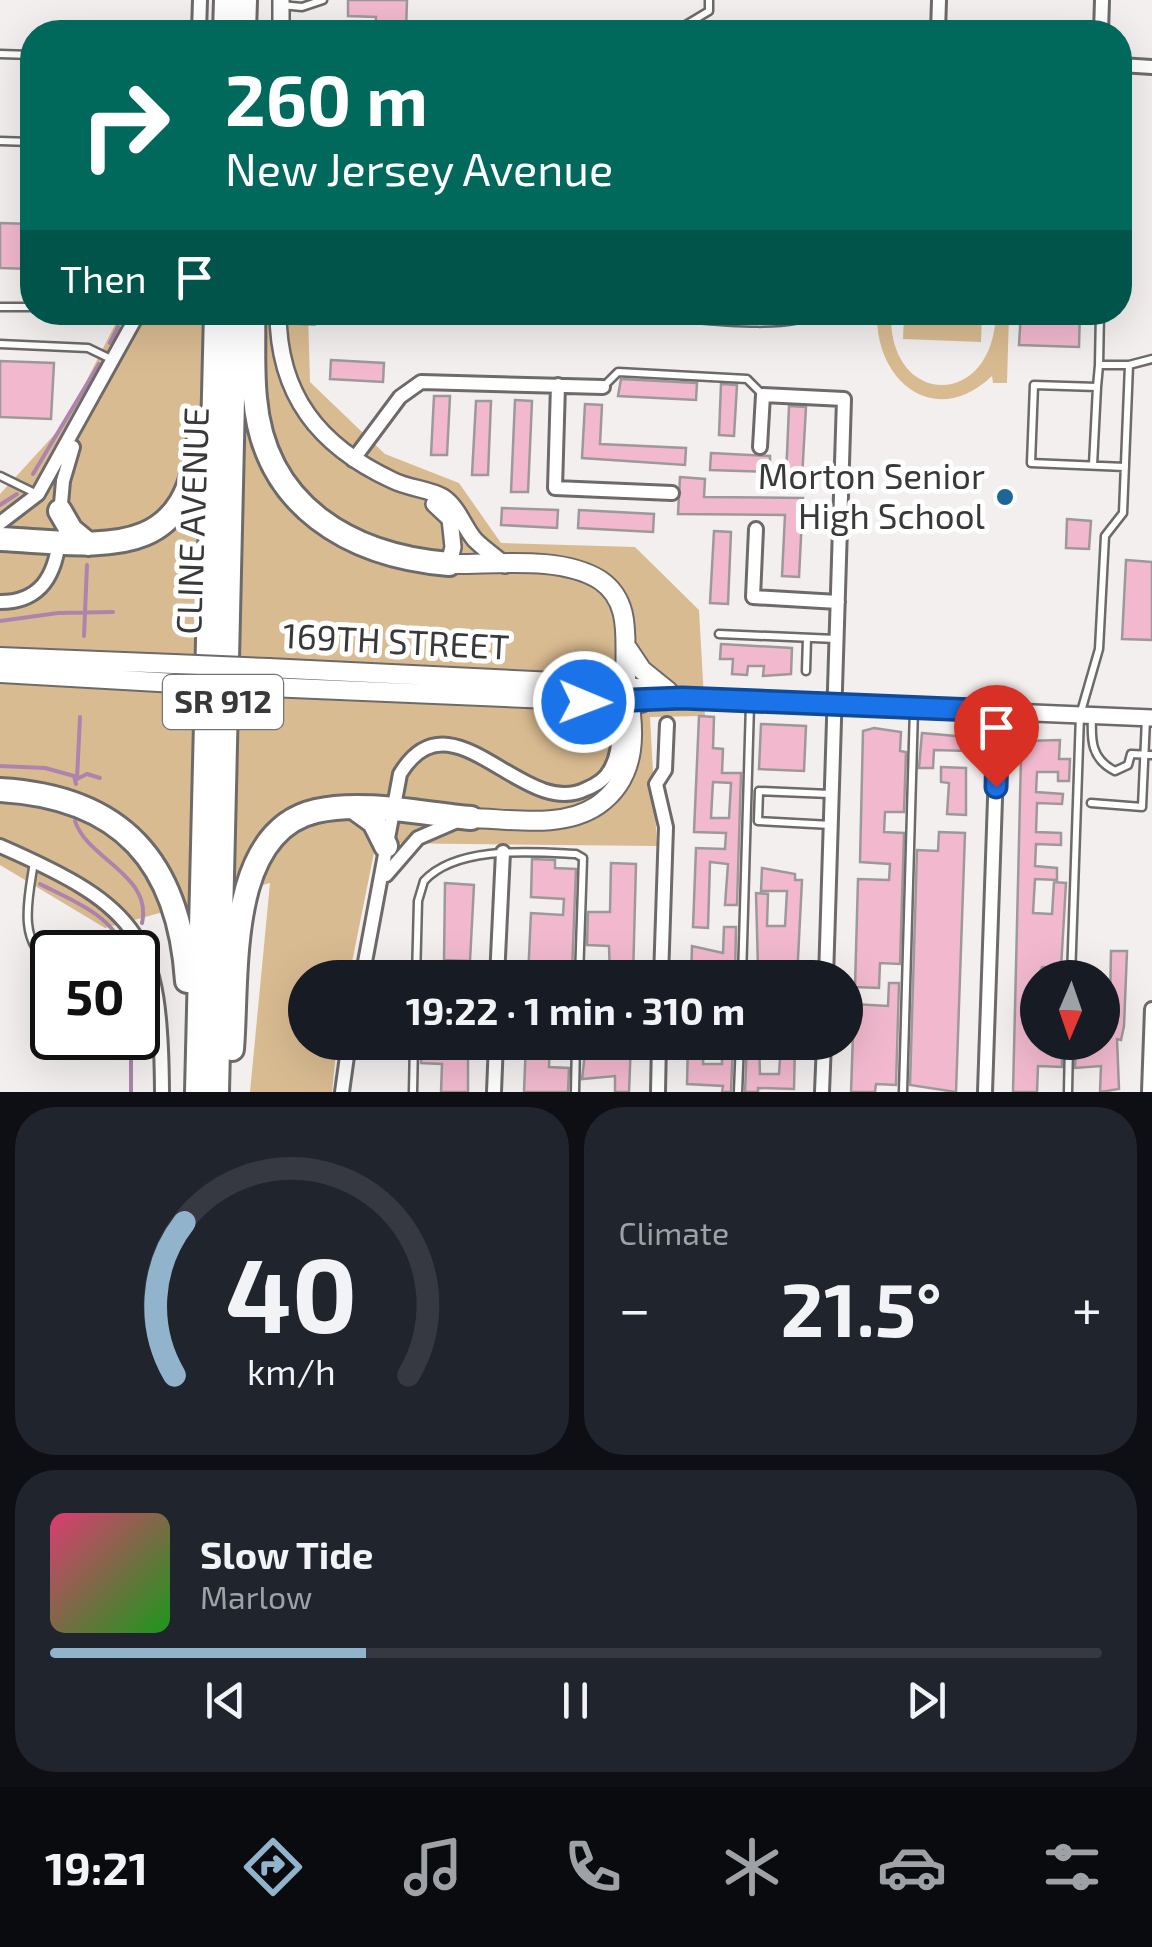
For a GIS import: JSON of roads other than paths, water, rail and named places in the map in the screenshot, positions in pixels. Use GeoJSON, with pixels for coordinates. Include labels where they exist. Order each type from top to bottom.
{"type":"FeatureCollection","features":[{"type":"Feature","properties":{"kind":"highway"},"geometry":{"type":"LineString","coordinates":[[0,539],[88,544],[142,537],[168,521],[186,497],[197,458],[211,325]]}},
{"type":"Feature","properties":{"kind":"highway","name":"CLINE AVENUE"},"geometry":{"type":"LineString","coordinates":[[194,1092],[212,325]]}},
{"type":"Feature","properties":{"kind":"highway","name":"CLINE AVENUE"},"geometry":{"type":"LineString","coordinates":[[216,1092],[235,325]]}},
{"type":"Feature","properties":{"kind":"highway"},"geometry":{"type":"LineString","coordinates":[[253,325],[255,401],[265,444],[280,477],[316,519],[368,550],[410,561],[448,564]]}},
{"type":"Feature","properties":{"kind":"highway"},"geometry":{"type":"LineString","coordinates":[[60,511],[71,530],[88,544]]}},
{"type":"Feature","properties":{"kind":"highway"},"geometry":{"type":"LineString","coordinates":[[0,790],[70,799],[113,823],[144,852],[159,875],[184,932],[194,1092]]}},
{"type":"Feature","properties":{"kind":"highway"},"geometry":{"type":"LineString","coordinates":[[229,1092],[245,888],[256,858],[272,835],[298,817],[317,810],[356,809],[471,818]]}},
{"type":"Feature","properties":{"kind":"highway"},"geometry":{"type":"LineString","coordinates":[[356,809],[374,822],[386,846]]}},
{"type":"Feature","properties":{"kind":"main road"},"geometry":{"type":"LineString","coordinates":[[448,564],[563,568],[605,584],[621,608],[628,649],[629,763],[600,803],[559,820],[471,818]]}},
{"type":"Feature","properties":{"kind":"main road"},"geometry":{"type":"LineString","coordinates":[[628,649],[650,678],[677,698]]}},
{"type":"Feature","properties":{"kind":"main road"},"geometry":{"type":"LineString","coordinates":[[0,658],[175,674]]}},
{"type":"Feature","properties":{"kind":"main road"},"geometry":{"type":"LineString","coordinates":[[0,673],[175,674]]}},
{"type":"Feature","properties":{"kind":"main road","name":"169TH STREET"},"geometry":{"type":"LineString","coordinates":[[175,674],[677,698]]}},
{"type":"Feature","properties":{"kind":"main road","name":"169TH STREET"},"geometry":{"type":"LineString","coordinates":[[269,678],[584,702],[627,698]]}},
{"type":"Feature","properties":{"kind":"main road"},"geometry":{"type":"LineString","coordinates":[[584,702],[619,728]]}},
{"type":"Feature","properties":{"kind":"street"},"geometry":{"type":"LineString","coordinates":[[0,523],[38,494],[133,325]]}},
{"type":"Feature","properties":{"kind":"street"},"geometry":{"type":"LineString","coordinates":[[279,325],[282,366],[290,390],[322,435],[353,460],[425,494],[447,500],[476,540],[506,566]]}},
{"type":"Feature","properties":{"kind":"street"},"geometry":{"type":"LineString","coordinates":[[353,460],[400,397],[421,382],[603,387]]}},
{"type":"Feature","properties":{"kind":"street"},"geometry":{"type":"LineString","coordinates":[[558,385],[555,488],[672,493]]}},
{"type":"Feature","properties":{"kind":"street"},"geometry":{"type":"LineString","coordinates":[[760,447],[763,395],[844,399],[827,960]]}},
{"type":"Feature","properties":{"kind":"street"},"geometry":{"type":"LineString","coordinates":[[0,602],[16,601],[41,588],[52,573],[63,481],[79,426]]}},
{"type":"Feature","properties":{"kind":"street"},"geometry":{"type":"LineString","coordinates":[[425,494],[450,519],[453,546],[448,564]]}},
{"type":"Feature","properties":{"kind":"street"},"geometry":{"type":"LineString","coordinates":[[756,529],[753,598],[838,602]]}},
{"type":"Feature","properties":{"kind":"street"},"geometry":{"type":"LineString","coordinates":[[366,960],[393,811],[407,762],[437,746],[472,750],[550,794],[579,793],[597,784],[611,769],[627,698]]}},
{"type":"Feature","properties":{"kind":"street","name":"169TH STREET"},"geometry":{"type":"LineString","coordinates":[[677,698],[1149,718]]}},
{"type":"Feature","properties":{"kind":"street"},"geometry":{"type":"LineString","coordinates":[[985,1092],[998,711]]}},
{"type":"Feature","properties":{"kind":"street"},"geometry":{"type":"LineString","coordinates":[[662,960],[666,827],[656,784],[666,770],[668,724]]}},
{"type":"Feature","properties":{"kind":"street"},"geometry":{"type":"LineString","coordinates":[[379,892],[389,868],[418,838],[471,818]]}},
{"type":"Feature","properties":{"kind":"street"},"geometry":{"type":"LineString","coordinates":[[0,846],[102,897],[128,920],[146,951],[156,982],[162,1092]]}},
{"type":"Feature","properties":{"kind":"street"},"geometry":{"type":"LineString","coordinates":[[499,960],[503,852]]}},
{"type":"Feature","properties":{"kind":"street"},"geometry":{"type":"LineString","coordinates":[[1149,1092],[1152,1009]]}},
{"type":"Feature","properties":{"kind":"street"},"geometry":{"type":"LineString","coordinates":[[342,1092],[346,1060]]}},
{"type":"Feature","properties":{"kind":"street"},"geometry":{"type":"LineString","coordinates":[[494,1092],[495,1060]]}},
{"type":"Feature","properties":{"kind":"street"},"geometry":{"type":"LineString","coordinates":[[658,1092],[659,1060]]}},
{"type":"Feature","properties":{"kind":"street"},"geometry":{"type":"LineString","coordinates":[[822,1092],[823,1060]]}},
{"type":"Feature","properties":{"kind":"lane"},"geometry":{"type":"LineString","coordinates":[[281,2],[302,6],[323,0]]}},
{"type":"Feature","properties":{"kind":"lane"},"geometry":{"type":"LineString","coordinates":[[693,20],[708,11],[709,0]]}},
{"type":"Feature","properties":{"kind":"lane"},"geometry":{"type":"LineString","coordinates":[[1094,466],[1100,325]]}},
{"type":"Feature","properties":{"kind":"lane"},"geometry":{"type":"LineString","coordinates":[[0,344],[88,348],[114,361]]}},
{"type":"Feature","properties":{"kind":"lane"},"geometry":{"type":"LineString","coordinates":[[1099,365],[1129,365],[1152,359]]}},
{"type":"Feature","properties":{"kind":"lane"},"geometry":{"type":"LineString","coordinates":[[1072,960],[1086,715],[1098,649],[1104,536],[1123,512],[1129,365]]}},
{"type":"Feature","properties":{"kind":"lane"},"geometry":{"type":"LineString","coordinates":[[603,387],[618,372],[747,379],[763,395]]}},
{"type":"Feature","properties":{"kind":"lane"},"geometry":{"type":"LineString","coordinates":[[1097,387],[1034,385],[1031,463],[1125,467]]}},
{"type":"Feature","properties":{"kind":"lane"},"geometry":{"type":"LineString","coordinates":[[0,476],[38,494]]}},
{"type":"Feature","properties":{"kind":"lane"},"geometry":{"type":"LineString","coordinates":[[719,634],[837,640]]}},
{"type":"Feature","properties":{"kind":"lane"},"geometry":{"type":"LineString","coordinates":[[806,670],[807,638]]}},
{"type":"Feature","properties":{"kind":"lane"},"geometry":{"type":"LineString","coordinates":[[743,960],[750,700]]}},
{"type":"Feature","properties":{"kind":"lane"},"geometry":{"type":"LineString","coordinates":[[903,1092],[914,707]]}},
{"type":"Feature","properties":{"kind":"lane"},"geometry":{"type":"LineString","coordinates":[[1086,715],[1091,745],[1103,765],[1115,771],[1128,764],[1131,754],[1148,755]]}},
{"type":"Feature","properties":{"kind":"lane"},"geometry":{"type":"LineString","coordinates":[[1091,803],[1142,807],[1149,718]]}},
{"type":"Feature","properties":{"kind":"lane"},"geometry":{"type":"LineString","coordinates":[[831,825],[758,822],[758,791],[832,794]]}},
{"type":"Feature","properties":{"kind":"lane"},"geometry":{"type":"LineString","coordinates":[[416,960],[418,900],[424,881],[438,870],[503,852],[576,854],[583,858],[580,960]]}},
{"type":"Feature","properties":{"kind":"lane"},"geometry":{"type":"LineString","coordinates":[[30,932],[27,922],[34,861]]}},
{"type":"Feature","properties":{"kind":"lane"},"geometry":{"type":"LineString","coordinates":[[413,1092],[414,1060]]}},
{"type":"Feature","properties":{"kind":"lane"},"geometry":{"type":"LineString","coordinates":[[575,1092],[576,1060]]}},
{"type":"Feature","properties":{"kind":"lane"},"geometry":{"type":"LineString","coordinates":[[738,1092],[739,1060]]}},
{"type":"Feature","properties":{"kind":"lane"},"geometry":{"type":"LineString","coordinates":[[1068,1092],[1069,1060]]}},
{"type":"Feature","properties":{"kind":"waterway"},"geometry":{"type":"LineString","coordinates":[[110,343],[118,327]]}},
{"type":"Feature","properties":{"kind":"waterway"},"geometry":{"type":"LineString","coordinates":[[33,474],[99,364]]}},
{"type":"Feature","properties":{"kind":"waterway"},"geometry":{"type":"LineString","coordinates":[[0,505],[17,494]]}},
{"type":"Feature","properties":{"kind":"waterway"},"geometry":{"type":"LineString","coordinates":[[84,636],[87,565]]}},
{"type":"Feature","properties":{"kind":"waterway"},"geometry":{"type":"LineString","coordinates":[[0,621],[58,613],[113,612]]}},
{"type":"Feature","properties":{"kind":"waterway"},"geometry":{"type":"LineString","coordinates":[[80,717],[77,779],[87,774],[100,778]]}},
{"type":"Feature","properties":{"kind":"waterway"},"geometry":{"type":"LineString","coordinates":[[0,766],[45,768],[74,776],[76,784]]}},
{"type":"Feature","properties":{"kind":"waterway"},"geometry":{"type":"LineString","coordinates":[[75,821],[92,846],[138,892],[143,906],[142,923]]}},
{"type":"Feature","properties":{"kind":"waterway"},"geometry":{"type":"LineString","coordinates":[[40,884],[78,903],[112,930]]}},
{"type":"Feature","properties":{"kind":"waterway"},"geometry":{"type":"LineString","coordinates":[[131,1060],[131,1092]]}},
{"type":"Feature","properties":{"kind":"place","name":"Morton Senior High School"},"geometry":{"type":"Point","coordinates":[1005,497]}}]}
